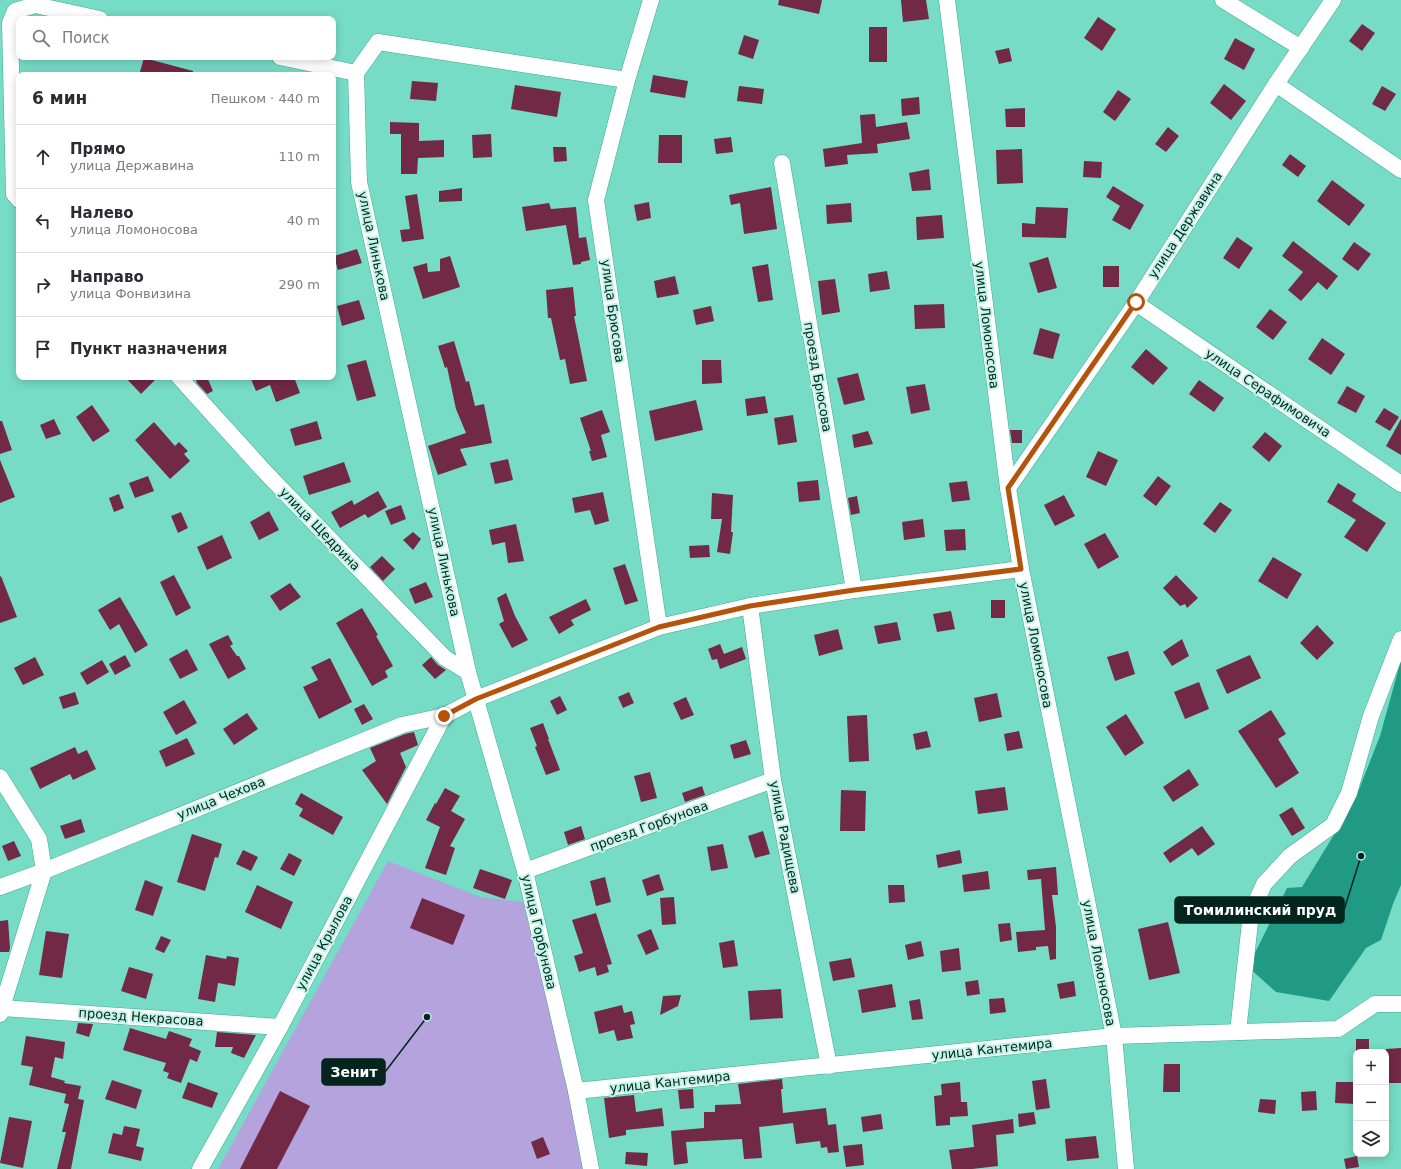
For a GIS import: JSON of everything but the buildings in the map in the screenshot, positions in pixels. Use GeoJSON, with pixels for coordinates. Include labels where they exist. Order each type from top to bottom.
{"type":"FeatureCollection","features":[{"type":"Feature","properties":{"kind":"street","name":"улица Брюсова"},"geometry":{"type":"LineString","coordinates":[[651,0],[627,80],[596,200],[659,627]]}},
{"type":"Feature","properties":{"kind":"street","name":"улица Ломоносова"},"geometry":{"type":"LineString","coordinates":[[947,0],[1008,488],[1021,569],[1114,1036],[1126,1169]]}},
{"type":"Feature","properties":{"kind":"street"},"geometry":{"type":"LineString","coordinates":[[1223,0],[1301,48]]}},
{"type":"Feature","properties":{"kind":"street","name":"улица Державина"},"geometry":{"type":"LineString","coordinates":[[1008,488],[1136,302],[1276,84],[1333,0]]}},
{"type":"Feature","properties":{"kind":"street"},"geometry":{"type":"LineString","coordinates":[[16,196],[14,194],[10,23],[15,11],[35,5],[86,16]]}},
{"type":"Feature","properties":{"kind":"street"},"geometry":{"type":"LineString","coordinates":[[294,60],[356,73],[378,42],[627,80]]}},
{"type":"Feature","properties":{"kind":"street","name":"улица Линькова"},"geometry":{"type":"LineString","coordinates":[[356,73],[360,182],[468,672],[476,699]]}},
{"type":"Feature","properties":{"kind":"street"},"geometry":{"type":"LineString","coordinates":[[1276,84],[1401,170]]}},
{"type":"Feature","properties":{"kind":"street","name":"проезд Брюсова"},"geometry":{"type":"LineString","coordinates":[[782,163],[854,590]]}},
{"type":"Feature","properties":{"kind":"street","name":"улица Серафимовича"},"geometry":{"type":"LineString","coordinates":[[1136,302],[1401,484]]}},
{"type":"Feature","properties":{"kind":"street","name":"улица Щедрина"},"geometry":{"type":"LineString","coordinates":[[182,380],[266,472],[439,652],[445,658],[468,672]]}},
{"type":"Feature","properties":{"kind":"street","name":"улица Чехова"},"geometry":{"type":"LineString","coordinates":[[0,887],[44,871],[402,725],[444,716],[476,699],[659,627],[750,606],[854,590],[1021,569]]}},
{"type":"Feature","properties":{"kind":"street","name":"улица Радищева"},"geometry":{"type":"LineString","coordinates":[[750,606],[774,780],[829,1066]]}},
{"type":"Feature","properties":{"kind":"street"},"geometry":{"type":"LineString","coordinates":[[1238,1032],[1251,913],[1264,884],[1290,856],[1333,825],[1349,793],[1371,716],[1401,639]]}},
{"type":"Feature","properties":{"kind":"street","name":"улица Горбунова"},"geometry":{"type":"LineString","coordinates":[[476,699],[525,871],[576,1091],[591,1169]]}},
{"type":"Feature","properties":{"kind":"street","name":"улица Крылова"},"geometry":{"type":"LineString","coordinates":[[200,1169],[280,1027],[444,716]]}},
{"type":"Feature","properties":{"kind":"street"},"geometry":{"type":"LineString","coordinates":[[0,777],[40,839],[44,871],[1,1011]]}},
{"type":"Feature","properties":{"kind":"street","name":"проезд Горбунова"},"geometry":{"type":"LineString","coordinates":[[525,871],[774,780]]}},
{"type":"Feature","properties":{"kind":"street","name":"улица Кантемира"},"geometry":{"type":"LineString","coordinates":[[576,1091],[1114,1036],[1338,1029],[1375,1004],[1401,1004]]}},
{"type":"Feature","properties":{"kind":"street","name":"проезд Некрасова"},"geometry":{"type":"LineString","coordinates":[[1,1011],[280,1027]]}},
{"type":"Feature","properties":{"kind":"shaded area"},"geometry":{"type":"Polygon","coordinates":[[[1401,660],[1401,885],[1381,940],[1366,948],[1329,1001],[1276,992],[1248,967],[1287,888],[1302,887],[1354,802],[1380,736],[1401,660]]]}},
{"type":"Feature","properties":{"kind":"shaded area"},"geometry":{"type":"Polygon","coordinates":[[[388,861],[480,897],[523,902],[581,1132],[585,1169],[218,1169],[388,861]]]}},
{"type":"Feature","properties":{"kind":"place","name":"Томилинский пруд"},"geometry":{"type":"Point","coordinates":[1361,856]}},
{"type":"Feature","properties":{"kind":"place","name":"Зенит"},"geometry":{"type":"Point","coordinates":[427,1017]}},
{"type":"Feature","properties":{"kind":"route"},"geometry":{"type":"LineString","coordinates":[[444,716],[476,699],[659,627],[750,606],[854,590],[1021,569],[1008,488],[1136,302]]}}]}
